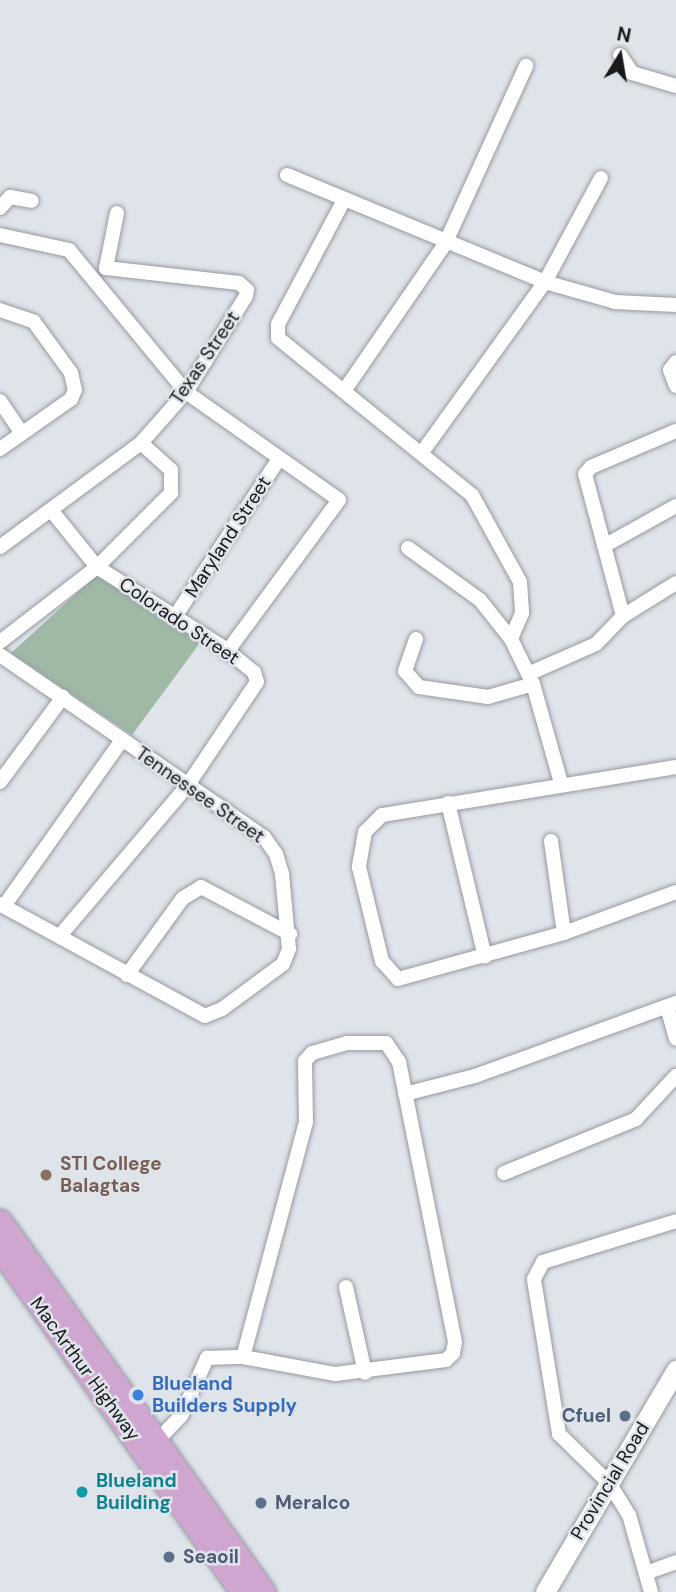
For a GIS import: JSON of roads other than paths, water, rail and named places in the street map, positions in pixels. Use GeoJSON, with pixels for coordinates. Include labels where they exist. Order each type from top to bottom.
{"type":"FeatureCollection","features":[{"type":"Feature","properties":{"kind":"highway","name":"MacArthur Highway"},"geometry":{"type":"LineString","coordinates":[[0,1221],[151,1446],[243,1592]]}},
{"type":"Feature","properties":{"kind":"highway","name":"MacArthur Highway"},"geometry":{"type":"LineString","coordinates":[[0,1249],[264,1592]]}},
{"type":"Feature","properties":{"kind":"main road","name":"Provincial Road"},"geometry":{"type":"LineString","coordinates":[[545,1592],[676,1370]]}},
{"type":"Feature","properties":{"kind":"street"},"geometry":{"type":"LineString","coordinates":[[620,55],[632,73],[676,86]]}},
{"type":"Feature","properties":{"kind":"street"},"geometry":{"type":"LineString","coordinates":[[344,391],[445,244],[526,66]]}},
{"type":"Feature","properties":{"kind":"street"},"geometry":{"type":"LineString","coordinates":[[287,175],[445,244],[545,282],[615,302],[676,305]]}},
{"type":"Feature","properties":{"kind":"street"},"geometry":{"type":"LineString","coordinates":[[423,451],[545,282],[601,178]]}},
{"type":"Feature","properties":{"kind":"street"},"geometry":{"type":"LineString","coordinates":[[0,208],[10,197],[32,201]]}},
{"type":"Feature","properties":{"kind":"street"},"geometry":{"type":"LineString","coordinates":[[344,200],[276,332],[344,391],[423,451],[472,495],[520,582],[522,613],[511,639]]}},
{"type":"Feature","properties":{"kind":"street"},"geometry":{"type":"LineString","coordinates":[[92,277],[106,268],[117,213]]}},
{"type":"Feature","properties":{"kind":"street"},"geometry":{"type":"LineString","coordinates":[[0,235],[63,246],[92,277],[186,392],[339,499],[227,653]]}},
{"type":"Feature","properties":{"kind":"street","name":"Texas Street"},"geometry":{"type":"LineString","coordinates":[[0,547],[141,443],[186,392],[247,290],[239,283],[106,268]]}},
{"type":"Feature","properties":{"kind":"street"},"geometry":{"type":"LineString","coordinates":[[0,310],[34,322],[75,381],[71,399],[0,449]]}},
{"type":"Feature","properties":{"kind":"street"},"geometry":{"type":"LineString","coordinates":[[676,362],[670,370],[676,386]]}},
{"type":"Feature","properties":{"kind":"street"},"geometry":{"type":"LineString","coordinates":[[0,401],[21,432]]}},
{"type":"Feature","properties":{"kind":"street"},"geometry":{"type":"LineString","coordinates":[[623,616],[585,474],[591,467],[676,431]]}},
{"type":"Feature","properties":{"kind":"street"},"geometry":{"type":"LineString","coordinates":[[0,642],[97,567],[171,493],[171,470],[141,443]]}},
{"type":"Feature","properties":{"kind":"street","name":"Maryland Street"},"geometry":{"type":"LineString","coordinates":[[176,615],[279,458]]}},
{"type":"Feature","properties":{"kind":"street"},"geometry":{"type":"LineString","coordinates":[[604,546],[676,506]]}},
{"type":"Feature","properties":{"kind":"street","name":"Colorado Street"},"geometry":{"type":"LineString","coordinates":[[51,510],[97,567],[176,615],[254,672],[257,682],[187,786],[60,936]]}},
{"type":"Feature","properties":{"kind":"street"},"geometry":{"type":"LineString","coordinates":[[408,548],[480,600],[511,639],[530,679],[561,783]]}},
{"type":"Feature","properties":{"kind":"street"},"geometry":{"type":"LineString","coordinates":[[416,639],[405,671],[419,687],[488,697],[530,679],[596,644],[623,616],[676,583]]}},
{"type":"Feature","properties":{"kind":"street","name":"Tennessee Street"},"geometry":{"type":"LineString","coordinates":[[0,655],[264,838],[276,854],[289,934],[283,964],[211,1015],[198,1013],[2,905]]}},
{"type":"Feature","properties":{"kind":"street"},"geometry":{"type":"LineString","coordinates":[[0,782],[63,697]]}},
{"type":"Feature","properties":{"kind":"street"},"geometry":{"type":"LineString","coordinates":[[2,905],[122,740]]}},
{"type":"Feature","properties":{"kind":"street"},"geometry":{"type":"LineString","coordinates":[[676,767],[561,783],[383,815],[370,825],[359,867],[365,903],[382,961],[398,979],[564,933],[676,892]]}},
{"type":"Feature","properties":{"kind":"street"},"geometry":{"type":"LineString","coordinates":[[448,803],[485,957]]}},
{"type":"Feature","properties":{"kind":"street"},"geometry":{"type":"LineString","coordinates":[[551,841],[564,933]]}},
{"type":"Feature","properties":{"kind":"street"},"geometry":{"type":"LineString","coordinates":[[127,975],[183,898],[201,887],[289,934]]}},
{"type":"Feature","properties":{"kind":"street"},"geometry":{"type":"LineString","coordinates":[[405,1094],[475,1076],[671,1005],[676,1039]]}},
{"type":"Feature","properties":{"kind":"street"},"geometry":{"type":"LineString","coordinates":[[151,1446],[186,1407],[207,1358],[243,1357],[290,1368],[366,1373],[446,1360],[455,1342],[399,1062],[386,1043],[347,1043],[312,1053],[305,1061],[306,1122],[243,1357]]}},
{"type":"Feature","properties":{"kind":"street"},"geometry":{"type":"LineString","coordinates":[[504,1173],[636,1119],[676,1076]]}},
{"type":"Feature","properties":{"kind":"street"},"geometry":{"type":"LineString","coordinates":[[650,1592],[629,1515],[609,1483],[559,1434],[536,1269],[543,1262],[676,1221]]}},
{"type":"Feature","properties":{"kind":"street"},"geometry":{"type":"LineString","coordinates":[[346,1287],[366,1373]]}},
{"type":"Feature","properties":{"kind":"street"},"geometry":{"type":"LineString","coordinates":[[646,1573],[676,1562]]}},
{"type":"Feature","properties":{"kind":"place","name":"STI College Balagtas"},"geometry":{"type":"Point","coordinates":[46,1175]}},
{"type":"Feature","properties":{"kind":"place","name":"Blueland Builders Supply"},"geometry":{"type":"Point","coordinates":[138,1395]}},
{"type":"Feature","properties":{"kind":"place","name":"Cfuel"},"geometry":{"type":"Point","coordinates":[625,1416]}},
{"type":"Feature","properties":{"kind":"place","name":"Blueland Building"},"geometry":{"type":"Point","coordinates":[82,1492]}},
{"type":"Feature","properties":{"kind":"place","name":"Meralco"},"geometry":{"type":"Point","coordinates":[261,1503]}},
{"type":"Feature","properties":{"kind":"place","name":"Seaoil"},"geometry":{"type":"Point","coordinates":[169,1557]}}]}
